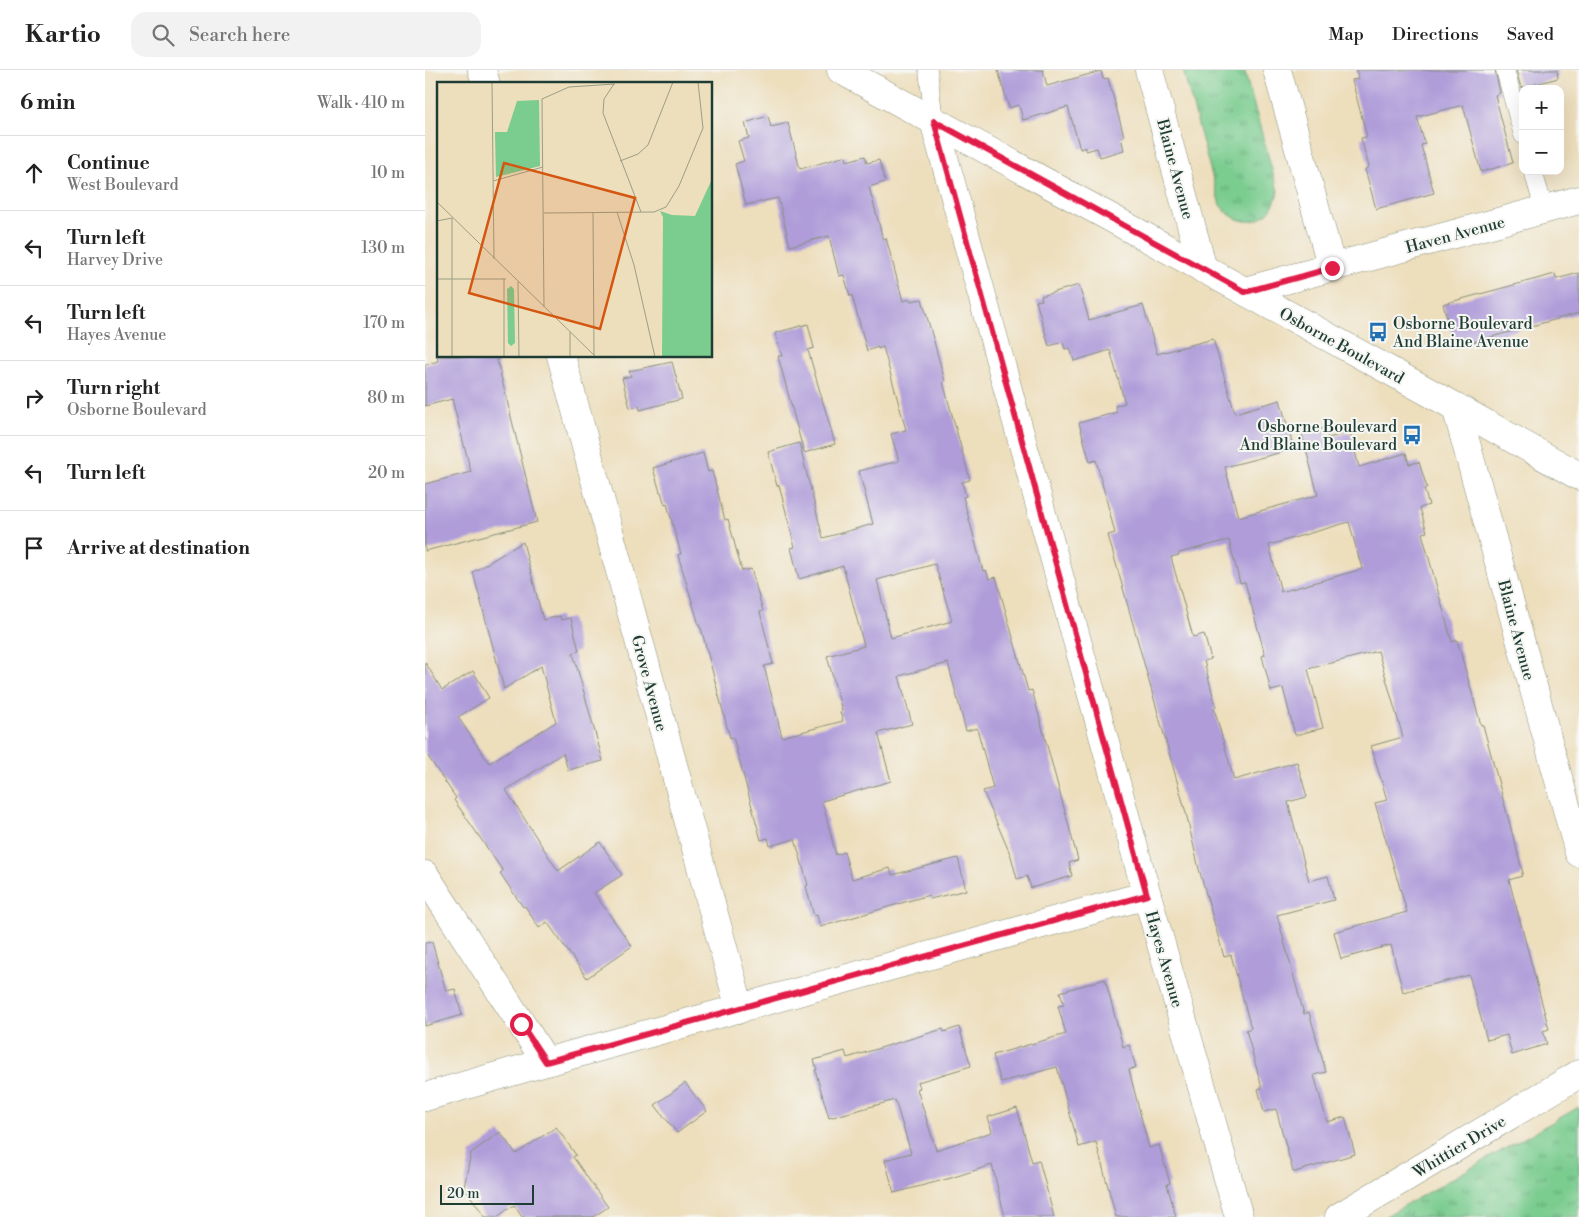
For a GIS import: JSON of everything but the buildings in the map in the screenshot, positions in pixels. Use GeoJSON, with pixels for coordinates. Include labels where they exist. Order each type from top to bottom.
{"type":"FeatureCollection","features":[{"type":"Feature","properties":{"kind":"street","name":"Osborne Boulevard"},"geometry":{"type":"LineString","coordinates":[[841,70],[1579,476]]}},
{"type":"Feature","properties":{"kind":"street","name":"Blaine Avenue"},"geometry":{"type":"LineString","coordinates":[[1149,70],[1203,269]]}},
{"type":"Feature","properties":{"kind":"street"},"geometry":{"type":"LineString","coordinates":[[1277,70],[1332,268]]}},
{"type":"Feature","properties":{"kind":"street","name":"Hayes Avenue"},"geometry":{"type":"LineString","coordinates":[[934,121],[1147,895],[1239,1217]]}},
{"type":"Feature","properties":{"kind":"street","name":"Haven Avenue"},"geometry":{"type":"LineString","coordinates":[[1245,292],[1579,200]]}},
{"type":"Feature","properties":{"kind":"street","name":"Grove Avenue"},"geometry":{"type":"LineString","coordinates":[[562,358],[740,1009]]}},
{"type":"Feature","properties":{"kind":"street","name":"Blaine Avenue"},"geometry":{"type":"LineString","coordinates":[[1456,407],[1579,853]]}},
{"type":"Feature","properties":{"kind":"street"},"geometry":{"type":"LineString","coordinates":[[425,875],[546,1062]]}},
{"type":"Feature","properties":{"kind":"street"},"geometry":{"type":"LineString","coordinates":[[425,1097],[1147,895]]}},
{"type":"Feature","properties":{"kind":"street","name":"Whittier Drive"},"geometry":{"type":"LineString","coordinates":[[1339,1217],[1579,1074]]}},
{"type":"Feature","properties":{"kind":"lane"},"geometry":{"type":"LineString","coordinates":[[928,70],[934,121]]}},
{"type":"Feature","properties":{"kind":"lane"},"geometry":{"type":"LineString","coordinates":[[1505,70],[1522,130]]}},
{"type":"Feature","properties":{"kind":"lane"},"geometry":{"type":"LineString","coordinates":[[1534,175],[1543,209]]}},
{"type":"Feature","properties":{"kind":"green space"},"geometry":{"type":"Polygon","coordinates":[[[1183,70],[1244,70],[1278,191],[1275,202],[1263,217],[1246,221],[1237,219],[1228,214],[1220,205],[1183,70]]]}},
{"type":"Feature","properties":{"kind":"green space"},"geometry":{"type":"Polygon","coordinates":[[[1579,1107],[1579,1217],[1384,1217],[1579,1107]]]}},
{"type":"Feature","properties":{"kind":"place","name":"Osborne Boulevard And Blaine Avenue"},"geometry":{"type":"Point","coordinates":[1378,332]}},
{"type":"Feature","properties":{"kind":"place","name":"Osborne Boulevard And Blaine Boulevard"},"geometry":{"type":"Point","coordinates":[1412,435]}},
{"type":"Feature","properties":{"kind":"route"},"geometry":{"type":"LineString","coordinates":[[521,1024],[546,1062],[1147,895],[934,121],[1245,292],[1332,268]]}}]}
